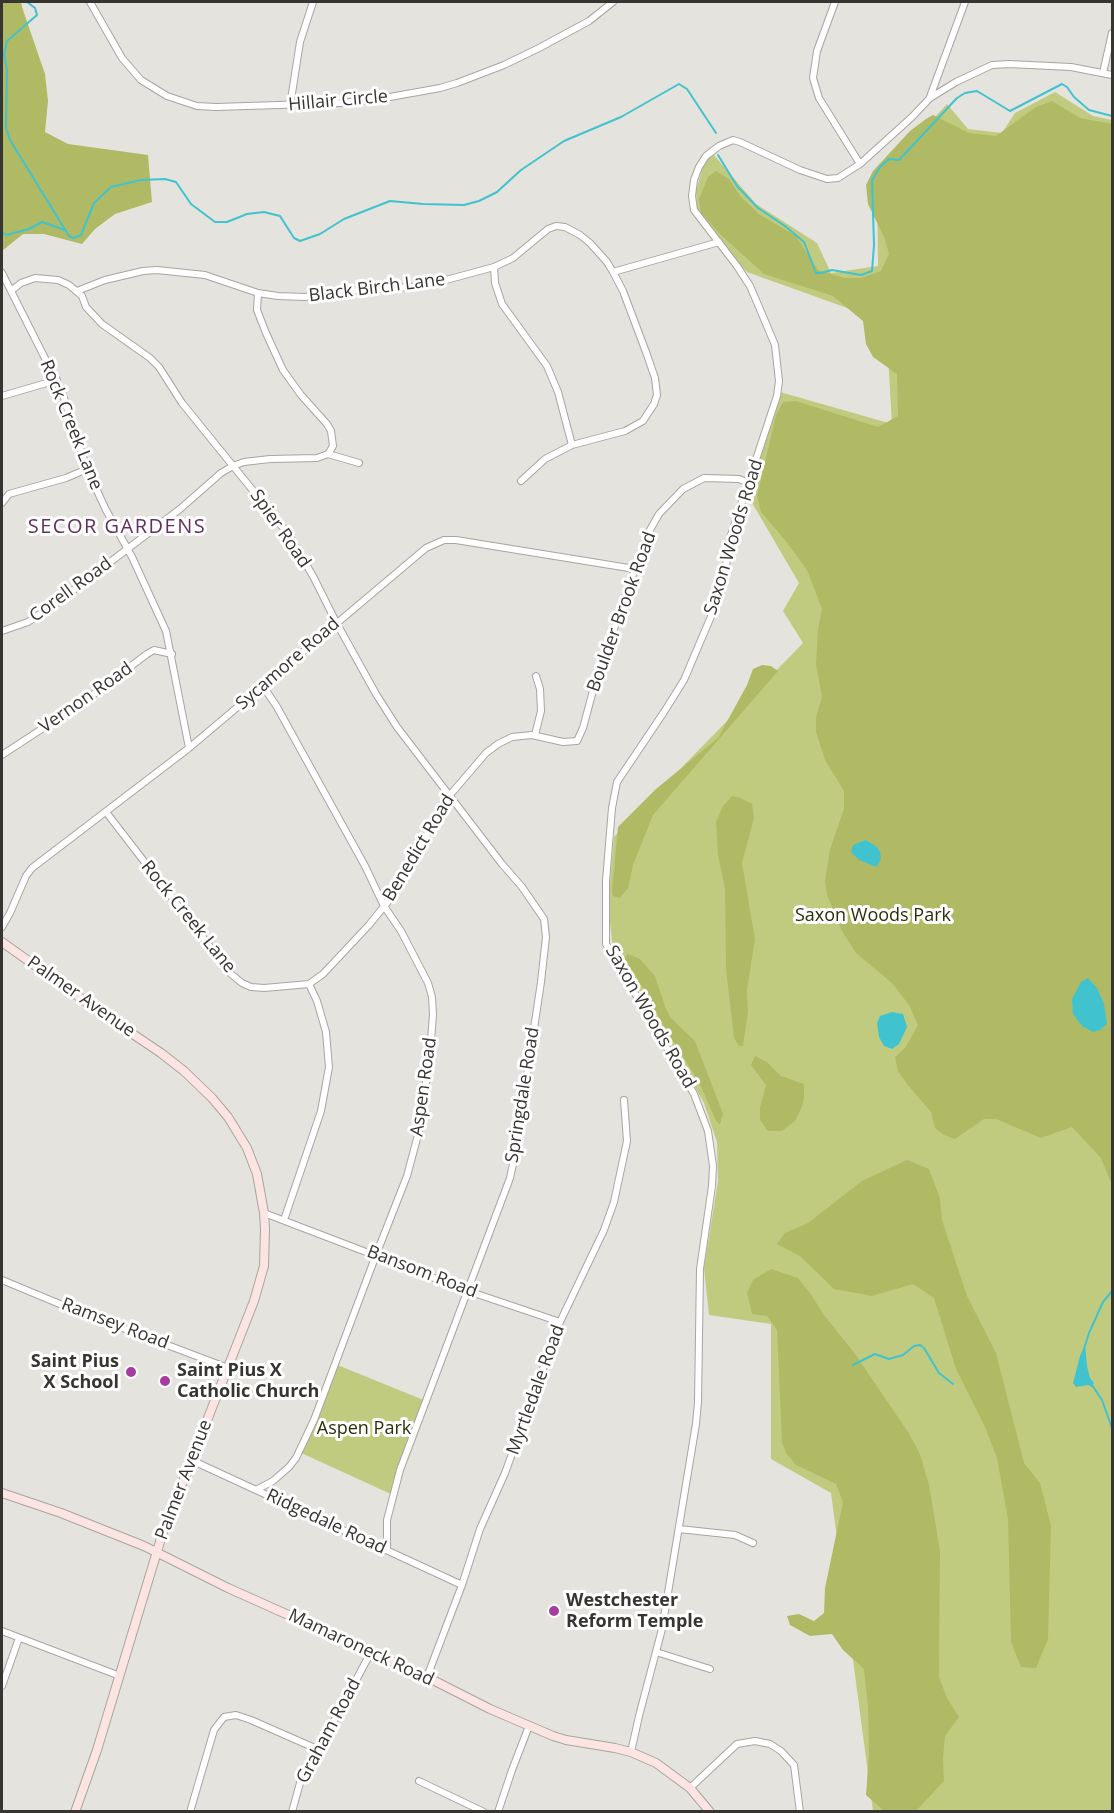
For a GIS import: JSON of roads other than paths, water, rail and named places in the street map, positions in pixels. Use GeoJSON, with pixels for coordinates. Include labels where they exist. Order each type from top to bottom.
{"type":"FeatureCollection","features":[{"type":"Feature","properties":{"kind":"main road","name":"Palmer Avenue"},"geometry":{"type":"LineString","coordinates":[[2,942],[161,1053],[212,1098],[247,1148],[257,1174],[264,1213],[264,1266],[247,1320],[157,1553],[97,1750],[75,1812]]}},
{"type":"Feature","properties":{"kind":"main road","name":"Mamaroneck Road"},"geometry":{"type":"LineString","coordinates":[[2,1493],[98,1527],[157,1553],[529,1726],[566,1740],[632,1752],[656,1763],[690,1788],[710,1812]]}},
{"type":"Feature","properties":{"kind":"street","name":"Hillair Circle"},"geometry":{"type":"LineString","coordinates":[[90,2],[122,58],[141,80],[167,96],[197,106],[290,106],[372,100],[408,95],[457,83],[557,39],[589,21],[613,2]]}},
{"type":"Feature","properties":{"kind":"street"},"geometry":{"type":"LineString","coordinates":[[290,106],[300,42],[313,2]]}},
{"type":"Feature","properties":{"kind":"street"},"geometry":{"type":"LineString","coordinates":[[835,2],[817,51],[813,78],[819,98],[860,164],[930,98],[956,82],[992,65],[1071,67],[1113,75]]}},
{"type":"Feature","properties":{"kind":"street"},"geometry":{"type":"LineString","coordinates":[[930,98],[964,2]]}},
{"type":"Feature","properties":{"kind":"street"},"geometry":{"type":"LineString","coordinates":[[1103,73],[1113,33]]}},
{"type":"Feature","properties":{"kind":"street","name":"Saxon Woods Road"},"geometry":{"type":"LineString","coordinates":[[632,1752],[662,1629],[698,1402],[700,1269],[712,1186],[711,1148],[704,1118],[694,1094],[606,944],[606,881],[612,808],[617,782],[684,680],[718,600],[725,576],[729,540],[777,396],[779,381],[775,345],[750,286],[694,210],[692,196],[694,180],[706,156],[719,146],[733,140],[800,170],[827,179],[838,178],[860,164]]}},
{"type":"Feature","properties":{"kind":"street","name":"Black Birch Lane"},"geometry":{"type":"LineString","coordinates":[[77,291],[105,280],[157,270],[205,275],[258,293],[278,296],[305,297],[348,291],[424,286],[494,267],[513,258],[548,229],[556,226],[565,227],[580,235],[596,249],[614,272]]}},
{"type":"Feature","properties":{"kind":"street"},"geometry":{"type":"LineString","coordinates":[[521,481],[545,459],[572,445],[625,431],[642,421],[654,404],[657,395],[655,378],[614,272],[719,242]]}},
{"type":"Feature","properties":{"kind":"street"},"geometry":{"type":"LineString","coordinates":[[494,267],[495,283],[502,304],[547,366],[551,375],[558,392],[572,445]]}},
{"type":"Feature","properties":{"kind":"street","name":"Rock Creek Lane"},"geometry":{"type":"LineString","coordinates":[[2,273],[57,381],[69,410],[77,443],[87,469],[159,612],[172,654],[189,748]]}},
{"type":"Feature","properties":{"kind":"street"},"geometry":{"type":"LineString","coordinates":[[11,291],[21,283],[34,279],[64,282],[77,291]]}},
{"type":"Feature","properties":{"kind":"street","name":"Spier Road"},"geometry":{"type":"LineString","coordinates":[[77,291],[82,296],[86,307],[102,324],[159,367],[182,403],[289,535],[376,694],[398,728],[449,795]]}},
{"type":"Feature","properties":{"kind":"street"},"geometry":{"type":"LineString","coordinates":[[258,293],[257,310],[283,370],[301,395],[327,424],[333,438],[333,446],[328,454]]}},
{"type":"Feature","properties":{"kind":"street"},"geometry":{"type":"LineString","coordinates":[[2,396],[57,381]]}},
{"type":"Feature","properties":{"kind":"street","name":"Corell Road"},"geometry":{"type":"LineString","coordinates":[[2,631],[28,622],[128,549],[180,509],[221,473],[233,466],[244,462],[316,458],[328,454],[359,463]]}},
{"type":"Feature","properties":{"kind":"street"},"geometry":{"type":"LineString","coordinates":[[2,503],[9,494],[66,478],[87,469]]}},
{"type":"Feature","properties":{"kind":"street","name":"Boulder Brook Road"},"geometry":{"type":"LineString","coordinates":[[577,741],[635,568],[659,514],[683,489],[704,478],[739,479],[749,483]]}},
{"type":"Feature","properties":{"kind":"street","name":"Sycamore Road"},"geometry":{"type":"LineString","coordinates":[[2,927],[32,868],[189,748],[426,548],[444,540],[472,542],[635,568]]}},
{"type":"Feature","properties":{"kind":"street","name":"Vernon Road"},"geometry":{"type":"LineString","coordinates":[[2,755],[86,700],[147,654],[154,650],[172,654]]}},
{"type":"Feature","properties":{"kind":"street"},"geometry":{"type":"LineString","coordinates":[[535,735],[541,704],[540,688],[536,676]]}},
{"type":"Feature","properties":{"kind":"street","name":"Aspen Road"},"geometry":{"type":"LineString","coordinates":[[256,1490],[273,1480],[296,1458],[314,1420],[407,1176],[413,1157],[430,1054],[433,1014],[428,983],[277,707],[263,686]]}},
{"type":"Feature","properties":{"kind":"street","name":"Benedict Road"},"geometry":{"type":"LineString","coordinates":[[309,984],[323,974],[398,890],[449,795],[471,769],[498,744],[512,737],[535,735],[563,742],[577,741]]}},
{"type":"Feature","properties":{"kind":"street","name":"Springdale Road"},"geometry":{"type":"LineString","coordinates":[[387,1550],[387,1520],[400,1470],[510,1179],[517,1147],[541,982],[546,927],[540,911],[449,795]]}},
{"type":"Feature","properties":{"kind":"street","name":"Rock Creek Lane"},"geometry":{"type":"LineString","coordinates":[[106,812],[231,974],[251,987],[309,984]]}},
{"type":"Feature","properties":{"kind":"street"},"geometry":{"type":"LineString","coordinates":[[264,1213],[284,1220],[321,1110],[329,1067],[326,1032],[317,1001],[309,984]]}},
{"type":"Feature","properties":{"kind":"street","name":"Myrtledale Road"},"geometry":{"type":"LineString","coordinates":[[427,1677],[462,1585],[480,1529],[505,1473],[560,1322],[604,1230],[614,1202],[626,1154],[624,1100]]}},
{"type":"Feature","properties":{"kind":"street","name":"Bansom Road"},"geometry":{"type":"LineString","coordinates":[[284,1220],[468,1291],[560,1322]]}},
{"type":"Feature","properties":{"kind":"street","name":"Ramsey Road"},"geometry":{"type":"LineString","coordinates":[[2,1280],[228,1368]]}},
{"type":"Feature","properties":{"kind":"street","name":"Ridgedale Road"},"geometry":{"type":"LineString","coordinates":[[191,1460],[462,1585]]}},
{"type":"Feature","properties":{"kind":"street"},"geometry":{"type":"LineString","coordinates":[[679,1529],[735,1535],[753,1543]]}},
{"type":"Feature","properties":{"kind":"street"},"geometry":{"type":"LineString","coordinates":[[2,1631],[120,1676]]}},
{"type":"Feature","properties":{"kind":"street"},"geometry":{"type":"LineString","coordinates":[[2,1686],[19,1638]]}},
{"type":"Feature","properties":{"kind":"street","name":"Graham Road"},"geometry":{"type":"LineString","coordinates":[[292,1812],[303,1772],[338,1714],[371,1652]]}},
{"type":"Feature","properties":{"kind":"street"},"geometry":{"type":"LineString","coordinates":[[656,1652],[710,1669]]}},
{"type":"Feature","properties":{"kind":"street"},"geometry":{"type":"LineString","coordinates":[[190,1812],[214,1730],[224,1717],[236,1715],[251,1720],[317,1749]]}},
{"type":"Feature","properties":{"kind":"street"},"geometry":{"type":"LineString","coordinates":[[498,1812],[529,1726]]}},
{"type":"Feature","properties":{"kind":"street"},"geometry":{"type":"LineString","coordinates":[[690,1788],[737,1744],[754,1741],[770,1744],[782,1751],[794,1764],[800,1812]]}},
{"type":"Feature","properties":{"kind":"street"},"geometry":{"type":"LineString","coordinates":[[419,1781],[484,1812]]}},
{"type":"Feature","properties":{"kind":"water"},"geometry":{"type":"Polygon","coordinates":[[[866,840],[877,847],[880,852],[881,858],[877,867],[859,860],[851,852],[853,845],[866,840]]]}},
{"type":"Feature","properties":{"kind":"water"},"geometry":{"type":"Polygon","coordinates":[[[1088,978],[1097,988],[1104,1004],[1107,1024],[1093,1032],[1082,1026],[1073,1014],[1072,999],[1081,982],[1088,978]]]}},
{"type":"Feature","properties":{"kind":"water"},"geometry":{"type":"Polygon","coordinates":[[[892,1012],[903,1014],[907,1027],[899,1044],[892,1049],[884,1046],[879,1037],[877,1023],[880,1016],[892,1012]]]}},
{"type":"Feature","properties":{"kind":"water"},"geometry":{"type":"Polygon","coordinates":[[[1085,1344],[1087,1366],[1094,1383],[1092,1387],[1088,1385],[1076,1387],[1073,1383],[1085,1344]]]}},
{"type":"Feature","properties":{"kind":"waterway"},"geometry":{"type":"LineString","coordinates":[[27,2],[35,8],[37,15],[7,41],[4,54],[7,70],[6,127],[10,140],[69,236],[73,238],[81,235],[94,203],[111,187],[141,180],[165,179],[176,182],[191,204],[215,222],[227,222],[247,214],[264,212],[280,216],[294,238],[300,241],[320,234],[344,219],[390,201],[464,205],[497,192],[521,170],[564,141],[621,117],[679,84],[687,89],[716,133]]}},
{"type":"Feature","properties":{"kind":"waterway"},"geometry":{"type":"LineString","coordinates":[[718,155],[737,186],[758,208],[804,242],[816,273],[832,270],[861,275],[872,271],[874,245],[872,180],[880,167],[889,159],[899,160],[957,98],[965,93],[977,91],[1010,111],[1062,84],[1089,110],[1112,116]]}},
{"type":"Feature","properties":{"kind":"waterway"},"geometry":{"type":"LineString","coordinates":[[2,232],[6,235],[29,229],[42,222],[65,230]]}},
{"type":"Feature","properties":{"kind":"waterway"},"geometry":{"type":"LineString","coordinates":[[1085,1346],[1103,1302],[1112,1291]]}},
{"type":"Feature","properties":{"kind":"waterway"},"geometry":{"type":"LineString","coordinates":[[853,1365],[875,1354],[889,1359],[903,1355],[914,1346],[920,1345],[939,1373],[953,1384]]}},
{"type":"Feature","properties":{"kind":"waterway"},"geometry":{"type":"LineString","coordinates":[[1092,1385],[1102,1400],[1112,1428]]}},
{"type":"Feature","properties":{"kind":"place","name":"Saint Pius X School"},"geometry":{"type":"Point","coordinates":[131,1372]}},
{"type":"Feature","properties":{"kind":"place","name":"Saint Pius X Catholic Church"},"geometry":{"type":"Point","coordinates":[165,1381]}},
{"type":"Feature","properties":{"kind":"place","name":"Westchester Reform Temple"},"geometry":{"type":"Point","coordinates":[554,1611]}},
{"type":"Feature","properties":{"kind":"district","name":"SECOR GARDENS"},"geometry":{"type":"Point","coordinates":[117,527]}},
{"type":"Feature","properties":{"kind":"park label","name":"Saxon Woods Park"},"geometry":{"type":"Point","coordinates":[873,916]}},
{"type":"Feature","properties":{"kind":"park label","name":"Aspen Park"},"geometry":{"type":"Point","coordinates":[364,1429]}}]}
